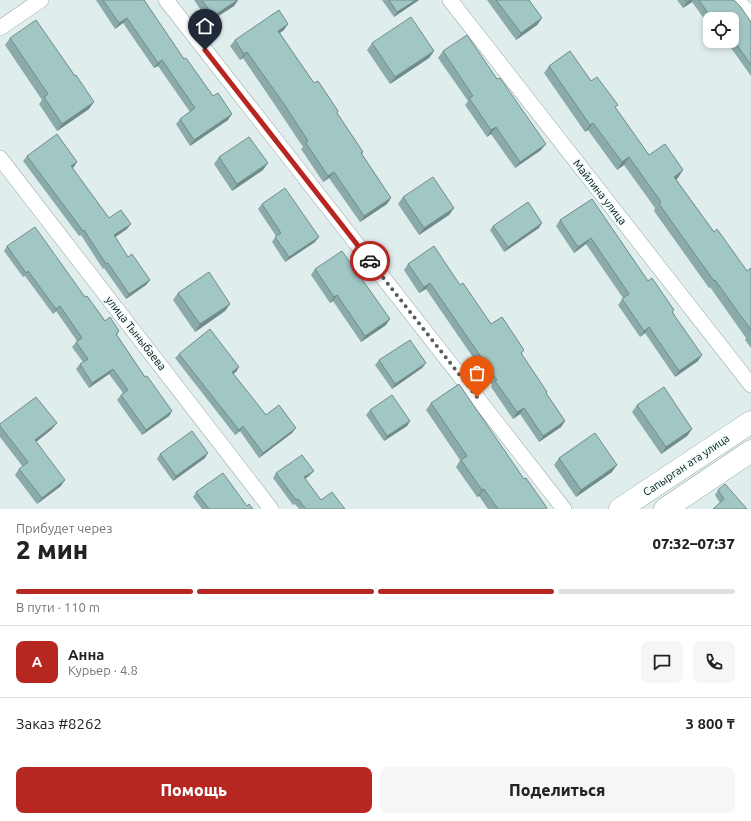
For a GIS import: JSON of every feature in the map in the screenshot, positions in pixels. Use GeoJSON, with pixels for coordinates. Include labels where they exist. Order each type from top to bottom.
{"type":"FeatureCollection","features":[{"type":"Feature","properties":{"kind":"main road","name":"Сапырган ата улица"},"geometry":{"type":"LineString","coordinates":[[620,509],[751,422]]}},
{"type":"Feature","properties":{"kind":"main road"},"geometry":{"type":"LineString","coordinates":[[665,509],[751,451]]}},
{"type":"Feature","properties":{"kind":"street"},"geometry":{"type":"LineString","coordinates":[[0,28],[41,0]]}},
{"type":"Feature","properties":{"kind":"street"},"geometry":{"type":"LineString","coordinates":[[166,0],[564,509]]}},
{"type":"Feature","properties":{"kind":"street","name":"Майлина улица"},"geometry":{"type":"LineString","coordinates":[[450,0],[751,385]]}},
{"type":"Feature","properties":{"kind":"street"},"geometry":{"type":"LineString","coordinates":[[737,0],[751,15]]}},
{"type":"Feature","properties":{"kind":"street","name":"улица Тыныбаева"},"geometry":{"type":"LineString","coordinates":[[0,158],[271,509]]}},
{"type":"Feature","properties":{"kind":"building"},"geometry":{"type":"Polygon","coordinates":[[[103,0],[144,0],[184,59],[186,58],[213,96],[218,93],[232,114],[194,140],[180,119],[195,108],[162,60],[158,63],[127,18],[119,23],[103,0]]]}},
{"type":"Feature","properties":{"kind":"building"},"geometry":{"type":"Polygon","coordinates":[[[202,0],[238,0],[213,16],[202,0]]]}},
{"type":"Feature","properties":{"kind":"building"},"geometry":{"type":"Polygon","coordinates":[[[389,0],[416,0],[397,12],[389,0]]]}},
{"type":"Feature","properties":{"kind":"building"},"geometry":{"type":"Polygon","coordinates":[[[496,0],[529,0],[542,18],[521,33],[496,0]]]}},
{"type":"Feature","properties":{"kind":"building"},"geometry":{"type":"Polygon","coordinates":[[[699,0],[734,0],[740,6],[751,22],[751,65],[739,48],[739,12],[707,12],[699,0]]]}},
{"type":"Feature","properties":{"kind":"building"},"geometry":{"type":"Polygon","coordinates":[[[279,10],[288,24],[278,31],[314,83],[318,81],[363,152],[361,153],[391,198],[364,216],[334,172],[328,176],[306,143],[308,141],[284,104],[247,52],[244,54],[235,40],[279,10]]]}},
{"type":"Feature","properties":{"kind":"building"},"geometry":{"type":"Polygon","coordinates":[[[411,17],[434,51],[395,77],[372,43],[411,17]]]}},
{"type":"Feature","properties":{"kind":"building"},"geometry":{"type":"Polygon","coordinates":[[[36,20],[94,102],[62,124],[44,97],[48,94],[10,38],[36,20]]]}},
{"type":"Feature","properties":{"kind":"building"},"geometry":{"type":"Polygon","coordinates":[[[467,35],[497,79],[500,78],[546,144],[520,162],[496,127],[491,130],[469,98],[473,96],[443,51],[467,35]]]}},
{"type":"Feature","properties":{"kind":"building"},"geometry":{"type":"Polygon","coordinates":[[[570,51],[591,81],[597,77],[618,105],[615,107],[649,155],[665,144],[683,170],[674,177],[714,232],[717,229],[747,271],[751,268],[751,330],[659,204],[661,202],[629,157],[622,162],[593,123],[590,125],[549,66],[570,51]]]}},
{"type":"Feature","properties":{"kind":"building"},"geometry":{"type":"Polygon","coordinates":[[[57,134],[77,162],[71,166],[109,218],[121,210],[131,224],[114,235],[128,257],[132,254],[150,280],[129,294],[108,263],[106,264],[84,230],[83,231],[27,156],[57,134]]]}},
{"type":"Feature","properties":{"kind":"building"},"geometry":{"type":"Polygon","coordinates":[[[249,137],[268,163],[237,184],[219,157],[249,137]]]}},
{"type":"Feature","properties":{"kind":"building"},"geometry":{"type":"Polygon","coordinates":[[[433,177],[454,208],[424,228],[403,197],[433,177]]]}},
{"type":"Feature","properties":{"kind":"building"},"geometry":{"type":"Polygon","coordinates":[[[285,188],[319,237],[289,257],[275,237],[281,233],[262,204],[285,188]]]}},
{"type":"Feature","properties":{"kind":"building"},"geometry":{"type":"Polygon","coordinates":[[[592,199],[648,281],[652,278],[674,310],[672,312],[702,355],[679,371],[649,327],[644,331],[622,299],[629,294],[591,238],[578,247],[560,220],[592,199]]]}},
{"type":"Feature","properties":{"kind":"building"},"geometry":{"type":"Polygon","coordinates":[[[528,202],[542,223],[508,247],[493,226],[528,202]]]}},
{"type":"Feature","properties":{"kind":"building"},"geometry":{"type":"Polygon","coordinates":[[[35,227],[85,297],[87,296],[105,321],[110,317],[119,331],[116,334],[145,377],[147,376],[172,411],[146,430],[121,395],[128,390],[113,369],[92,383],[80,364],[88,359],[76,342],[82,338],[60,306],[56,309],[28,271],[26,273],[7,246],[35,227]]]}},
{"type":"Feature","properties":{"kind":"building"},"geometry":{"type":"Polygon","coordinates":[[[434,246],[460,285],[463,283],[491,324],[502,317],[524,350],[521,353],[565,421],[543,436],[524,408],[517,412],[495,381],[497,380],[430,283],[424,287],[408,264],[434,246]]]}},
{"type":"Feature","properties":{"kind":"building"},"geometry":{"type":"Polygon","coordinates":[[[342,251],[390,319],[365,336],[337,295],[334,297],[315,269],[342,251]]]}},
{"type":"Feature","properties":{"kind":"building"},"geometry":{"type":"Polygon","coordinates":[[[209,272],[230,304],[200,324],[178,293],[209,272]]]}},
{"type":"Feature","properties":{"kind":"building"},"geometry":{"type":"Polygon","coordinates":[[[210,329],[239,367],[232,372],[266,415],[279,405],[296,428],[263,453],[243,426],[239,430],[179,354],[210,329]]]}},
{"type":"Feature","properties":{"kind":"building"},"geometry":{"type":"Polygon","coordinates":[[[410,340],[426,363],[395,384],[379,360],[410,340]]]}},
{"type":"Feature","properties":{"kind":"building"},"geometry":{"type":"Polygon","coordinates":[[[459,384],[524,479],[526,478],[547,508],[498,509],[484,489],[482,490],[461,460],[467,456],[431,403],[459,384]]]}},
{"type":"Feature","properties":{"kind":"building"},"geometry":{"type":"Polygon","coordinates":[[[664,387],[692,429],[666,447],[637,405],[664,387]]]}},
{"type":"Feature","properties":{"kind":"building"},"geometry":{"type":"Polygon","coordinates":[[[392,395],[410,421],[387,436],[370,410],[392,395]]]}},
{"type":"Feature","properties":{"kind":"building"},"geometry":{"type":"Polygon","coordinates":[[[36,397],[57,423],[35,440],[65,480],[42,498],[19,469],[28,462],[0,426],[0,424],[36,397]]]}},
{"type":"Feature","properties":{"kind":"building"},"geometry":{"type":"Polygon","coordinates":[[[192,431],[208,453],[176,476],[160,454],[192,431]]]}},
{"type":"Feature","properties":{"kind":"building"},"geometry":{"type":"Polygon","coordinates":[[[595,433],[617,465],[581,490],[559,458],[595,433]]]}},
{"type":"Feature","properties":{"kind":"building"},"geometry":{"type":"Polygon","coordinates":[[[302,455],[314,471],[304,477],[321,500],[332,492],[345,509],[306,509],[298,499],[296,500],[276,473],[302,455]]]}},
{"type":"Feature","properties":{"kind":"building"},"geometry":{"type":"Polygon","coordinates":[[[223,473],[247,506],[249,504],[253,509],[209,509],[196,492],[223,473]]]}},
{"type":"Feature","properties":{"kind":"building"},"geometry":{"type":"Polygon","coordinates":[[[725,484],[747,509],[713,509],[724,499],[718,490],[725,484]]]}},
{"type":"Feature","properties":{"kind":"way so far"},"geometry":{"type":"LineString","coordinates":[[370,261],[477,397]]}},
{"type":"Feature","properties":{"kind":"route"},"geometry":{"type":"LineString","coordinates":[[205,50],[370,261]]}}]}
